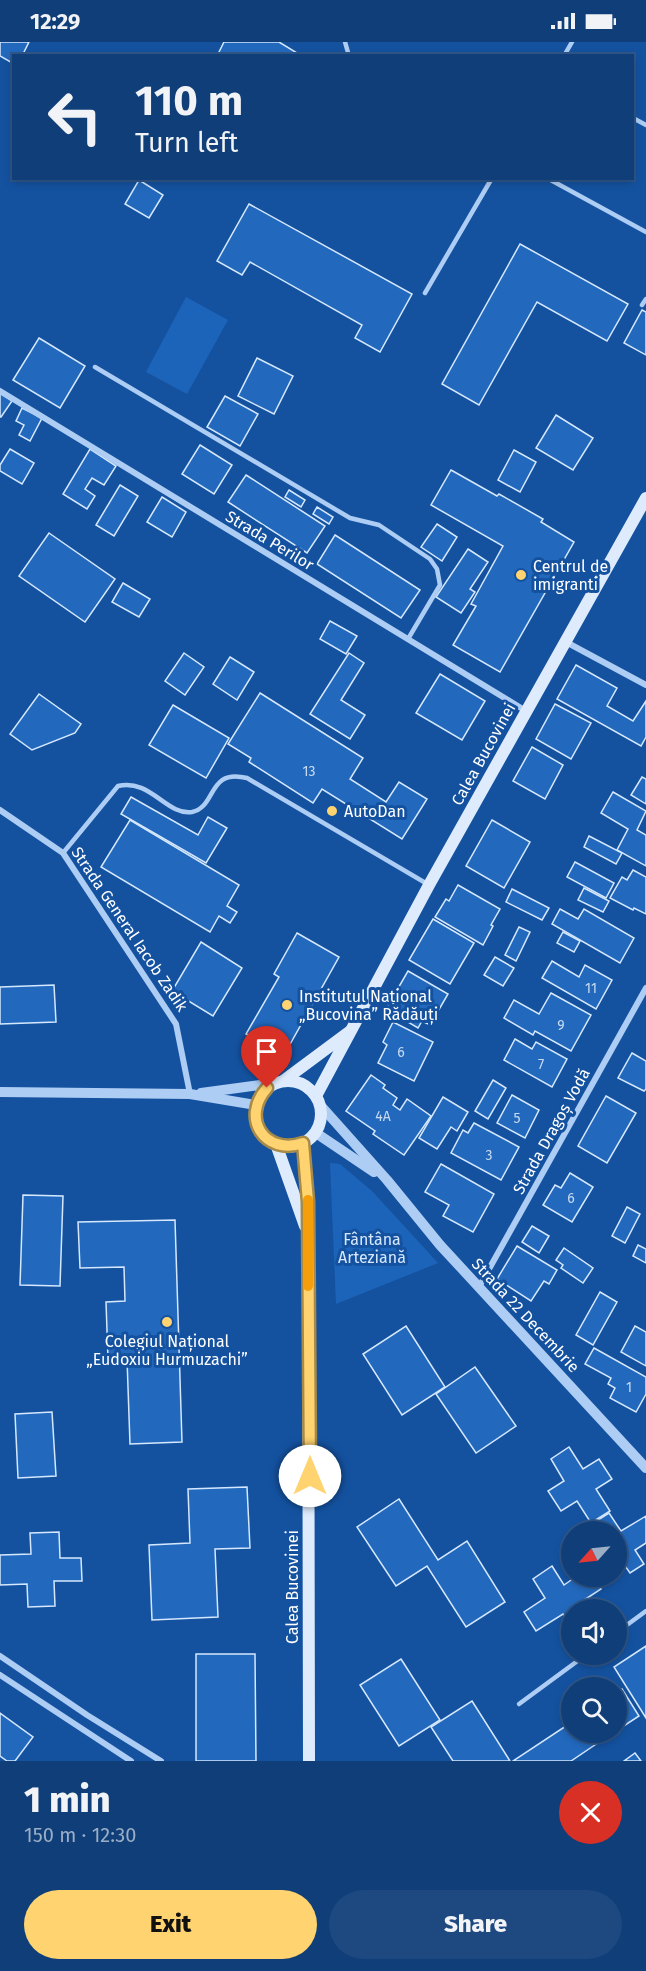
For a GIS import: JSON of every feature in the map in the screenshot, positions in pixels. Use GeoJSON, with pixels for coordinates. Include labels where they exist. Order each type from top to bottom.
{"type":"FeatureCollection","features":[{"type":"Feature","properties":{"kind":"main road","name":"Calea Bucovinei"},"geometry":{"type":"LineString","coordinates":[[319,1101],[353,1029],[429,885],[646,498]]}},
{"type":"Feature","properties":{"kind":"main road","name":"Calea Bucovinei"},"geometry":{"type":"LineString","coordinates":[[279,1082],[353,1029]]}},
{"type":"Feature","properties":{"kind":"main road"},"geometry":{"type":"LineString","coordinates":[[279,1082],[302,1083],[310,1088],[319,1101],[321,1120],[316,1133],[303,1143],[285,1146],[276,1144],[267,1139],[257,1124],[256,1105],[260,1095],[279,1082]]}},
{"type":"Feature","properties":{"kind":"main road","name":"Calea Bucovinei"},"geometry":{"type":"LineString","coordinates":[[303,1143],[308,1202],[309,1761]]}},
{"type":"Feature","properties":{"kind":"main road","name":"Calea Bucovinei"},"geometry":{"type":"LineString","coordinates":[[276,1144],[307,1233]]}},
{"type":"Feature","properties":{"kind":"street","name":"Strada Perilor"},"geometry":{"type":"LineString","coordinates":[[0,391],[526,711]]}},
{"type":"Feature","properties":{"kind":"street"},"geometry":{"type":"LineString","coordinates":[[566,642],[646,685]]}},
{"type":"Feature","properties":{"kind":"street","name":"Strada General Iacob Zadik"},"geometry":{"type":"LineString","coordinates":[[0,810],[63,853],[176,1024],[190,1094]]}},
{"type":"Feature","properties":{"kind":"street","name":"Strada Dragoș Vodă"},"geometry":{"type":"LineString","coordinates":[[479,1287],[646,988]]}},
{"type":"Feature","properties":{"kind":"street"},"geometry":{"type":"LineString","coordinates":[[0,1092],[190,1094],[279,1082]]}},
{"type":"Feature","properties":{"kind":"street"},"geometry":{"type":"LineString","coordinates":[[190,1094],[256,1105]]}},
{"type":"Feature","properties":{"kind":"street","name":"Strada 22 Decembrie"},"geometry":{"type":"LineString","coordinates":[[319,1101],[440,1245],[644,1461]]}},
{"type":"Feature","properties":{"kind":"street","name":"Strada 22 Decembrie"},"geometry":{"type":"LineString","coordinates":[[316,1133],[387,1180]]}},
{"type":"Feature","properties":{"kind":"street"},"geometry":{"type":"LineString","coordinates":[[0,1656],[87,1715],[161,1761]]}},
{"type":"Feature","properties":{"kind":"street"},"geometry":{"type":"LineString","coordinates":[[0,1675],[131,1761]]}},
{"type":"Feature","properties":{"kind":"lane"},"geometry":{"type":"LineString","coordinates":[[425,293],[491,180]]}},
{"type":"Feature","properties":{"kind":"lane"},"geometry":{"type":"LineString","coordinates":[[551,180],[646,232]]}},
{"type":"Feature","properties":{"kind":"lane"},"geometry":{"type":"LineString","coordinates":[[642,305],[646,299]]}},
{"type":"Feature","properties":{"kind":"lane"},"geometry":{"type":"LineString","coordinates":[[95,367],[350,518],[379,525],[430,560],[437,570],[440,585],[408,639]]}},
{"type":"Feature","properties":{"kind":"lane"},"geometry":{"type":"LineString","coordinates":[[63,853],[118,786],[130,783],[141,787],[181,811],[189,812],[202,806],[221,780],[228,776],[237,776],[247,778],[429,885]]}},
{"type":"Feature","properties":{"kind":"lane"},"geometry":{"type":"LineString","coordinates":[[627,1625],[646,1611]]}},
{"type":"Feature","properties":{"kind":"lane"},"geometry":{"type":"LineString","coordinates":[[519,1704],[571,1665]]}},
{"type":"Feature","properties":{"kind":"green space"},"geometry":{"type":"Polygon","coordinates":[[[186,297],[228,320],[187,394],[146,372],[186,297]]]}},
{"type":"Feature","properties":{"kind":"green space","name":"Fântâna Arteziană"},"geometry":{"type":"Polygon","coordinates":[[[330,1163],[340,1164],[372,1191],[438,1263],[336,1304],[330,1163]]]}},
{"type":"Feature","properties":{"kind":"building"},"geometry":{"type":"Polygon","coordinates":[[[0,42],[29,42],[23,54],[12,54],[12,63],[0,56],[0,42]]]}},
{"type":"Feature","properties":{"kind":"building"},"geometry":{"type":"Polygon","coordinates":[[[224,42],[279,42],[299,54],[218,54],[224,42]]]}},
{"type":"Feature","properties":{"kind":"building"},"geometry":{"type":"Polygon","coordinates":[[[139,180],[163,195],[149,218],[125,204],[139,180]]]}},
{"type":"Feature","properties":{"kind":"building"},"geometry":{"type":"Polygon","coordinates":[[[249,204],[412,294],[380,352],[355,338],[362,325],[250,262],[242,275],[217,261],[249,204]]]}},
{"type":"Feature","properties":{"kind":"building"},"geometry":{"type":"Polygon","coordinates":[[[520,244],[628,304],[607,341],[537,302],[479,405],[442,384],[520,244]]]}},
{"type":"Feature","properties":{"kind":"building"},"geometry":{"type":"Polygon","coordinates":[[[642,310],[646,312],[646,355],[624,343],[642,310]]]}},
{"type":"Feature","properties":{"kind":"building"},"geometry":{"type":"Polygon","coordinates":[[[39,338],[85,366],[60,408],[13,380],[39,338]]]}},
{"type":"Feature","properties":{"kind":"building"},"geometry":{"type":"Polygon","coordinates":[[[257,358],[293,376],[274,414],[238,396],[257,358]]]}},
{"type":"Feature","properties":{"kind":"building"},"geometry":{"type":"Polygon","coordinates":[[[0,393],[12,401],[1,417],[0,417],[0,393]]]}},
{"type":"Feature","properties":{"kind":"building"},"geometry":{"type":"Polygon","coordinates":[[[225,396],[258,414],[240,446],[207,427],[225,396]]]}},
{"type":"Feature","properties":{"kind":"building"},"geometry":{"type":"Polygon","coordinates":[[[22,408],[42,418],[30,441],[19,435],[24,425],[16,421],[22,408]]]}},
{"type":"Feature","properties":{"kind":"building"},"geometry":{"type":"Polygon","coordinates":[[[556,415],[593,438],[573,470],[536,448],[556,415]]]}},
{"type":"Feature","properties":{"kind":"building"},"geometry":{"type":"Polygon","coordinates":[[[200,445],[232,465],[214,494],[182,474],[200,445]]]}},
{"type":"Feature","properties":{"kind":"building"},"geometry":{"type":"Polygon","coordinates":[[[10,449],[34,463],[22,484],[0,471],[0,465],[10,449]]]}},
{"type":"Feature","properties":{"kind":"building"},"geometry":{"type":"Polygon","coordinates":[[[90,449],[116,466],[104,485],[92,478],[85,489],[95,496],[87,509],[63,494],[90,449]]]}},
{"type":"Feature","properties":{"kind":"building"},"geometry":{"type":"Polygon","coordinates":[[[514,450],[536,462],[520,492],[498,480],[514,450]]]}},
{"type":"Feature","properties":{"kind":"building","name":"Centrul de imigranti"},"geometry":{"type":"Polygon","coordinates":[[[451,470],[543,519],[541,522],[574,542],[500,672],[453,645],[476,606],[471,604],[503,546],[431,505],[451,470]]]}},
{"type":"Feature","properties":{"kind":"building"},"geometry":{"type":"Polygon","coordinates":[[[246,475],[325,526],[307,553],[228,502],[246,475]]]}},
{"type":"Feature","properties":{"kind":"building"},"geometry":{"type":"Polygon","coordinates":[[[120,485],[138,496],[114,536],[96,525],[120,485]]]}},
{"type":"Feature","properties":{"kind":"building"},"geometry":{"type":"Polygon","coordinates":[[[289,490],[305,500],[301,507],[285,497],[289,490]]]}},
{"type":"Feature","properties":{"kind":"building"},"geometry":{"type":"Polygon","coordinates":[[[162,497],[186,512],[172,537],[147,522],[162,497]]]}},
{"type":"Feature","properties":{"kind":"building"},"geometry":{"type":"Polygon","coordinates":[[[317,507],[333,517],[329,524],[313,514],[317,507]]]}},
{"type":"Feature","properties":{"kind":"building"},"geometry":{"type":"Polygon","coordinates":[[[437,524],[457,537],[442,561],[421,547],[437,524]]]}},
{"type":"Feature","properties":{"kind":"building"},"geometry":{"type":"Polygon","coordinates":[[[49,533],[115,579],[85,622],[19,576],[49,533]]]}},
{"type":"Feature","properties":{"kind":"building"},"geometry":{"type":"Polygon","coordinates":[[[335,535],[420,590],[401,618],[317,564],[335,535]]]}},
{"type":"Feature","properties":{"kind":"building"},"geometry":{"type":"Polygon","coordinates":[[[468,549],[488,562],[470,589],[475,592],[461,613],[436,597],[468,549]]]}},
{"type":"Feature","properties":{"kind":"building"},"geometry":{"type":"Polygon","coordinates":[[[123,583],[150,599],[139,617],[112,602],[123,583]]]}},
{"type":"Feature","properties":{"kind":"building"},"geometry":{"type":"Polygon","coordinates":[[[330,621],[357,636],[346,654],[320,639],[330,621]]]}},
{"type":"Feature","properties":{"kind":"building"},"geometry":{"type":"Polygon","coordinates":[[[184,653],[204,667],[185,695],[165,681],[184,653]]]}},
{"type":"Feature","properties":{"kind":"building"},"geometry":{"type":"Polygon","coordinates":[[[349,653],[364,663],[341,700],[365,715],[350,739],[310,714],[349,653]]]}},
{"type":"Feature","properties":{"kind":"building"},"geometry":{"type":"Polygon","coordinates":[[[230,657],[254,672],[237,700],[213,684],[230,657]]]}},
{"type":"Feature","properties":{"kind":"building"},"geometry":{"type":"Polygon","coordinates":[[[576,665],[617,688],[607,706],[633,721],[646,701],[646,737],[641,746],[557,699],[576,665]]]}},
{"type":"Feature","properties":{"kind":"building"},"geometry":{"type":"Polygon","coordinates":[[[440,674],[485,701],[462,740],[416,713],[440,674]]]}},
{"type":"Feature","properties":{"kind":"building"},"geometry":{"type":"Polygon","coordinates":[[[260,693],[363,758],[350,779],[386,802],[399,782],[427,799],[402,839],[322,789],[313,803],[249,762],[251,758],[228,744],[260,693]]]}},
{"type":"Feature","properties":{"kind":"building"},"geometry":{"type":"Polygon","coordinates":[[[39,694],[81,724],[75,733],[32,750],[10,734],[39,694]]]}},
{"type":"Feature","properties":{"kind":"building"},"geometry":{"type":"Polygon","coordinates":[[[555,704],[591,723],[571,759],[536,739],[555,704]]]}},
{"type":"Feature","properties":{"kind":"building"},"geometry":{"type":"Polygon","coordinates":[[[173,705],[229,738],[206,778],[149,745],[173,705]]]}},
{"type":"Feature","properties":{"kind":"building"},"geometry":{"type":"Polygon","coordinates":[[[532,747],[563,765],[545,799],[513,781],[532,747]]]}},
{"type":"Feature","properties":{"kind":"building"},"geometry":{"type":"Polygon","coordinates":[[[642,777],[646,779],[646,804],[631,795],[642,777]]]}},
{"type":"Feature","properties":{"kind":"building"},"geometry":{"type":"Polygon","coordinates":[[[613,792],[646,811],[637,830],[646,835],[646,866],[617,850],[628,829],[601,813],[613,792]]]}},
{"type":"Feature","properties":{"kind":"building"},"geometry":{"type":"Polygon","coordinates":[[[131,797],[198,835],[208,817],[227,828],[206,863],[121,814],[131,797]]]}},
{"type":"Feature","properties":{"kind":"building"},"geometry":{"type":"Polygon","coordinates":[[[130,820],[239,885],[227,906],[237,912],[230,923],[219,916],[210,932],[101,867],[130,820]]]}},
{"type":"Feature","properties":{"kind":"building"},"geometry":{"type":"Polygon","coordinates":[[[492,820],[530,842],[504,888],[466,866],[492,820]]]}},
{"type":"Feature","properties":{"kind":"building"},"geometry":{"type":"Polygon","coordinates":[[[589,836],[622,853],[616,864],[584,847],[589,836]]]}},
{"type":"Feature","properties":{"kind":"building"},"geometry":{"type":"Polygon","coordinates":[[[575,862],[614,883],[606,898],[567,877],[575,862]]]}},
{"type":"Feature","properties":{"kind":"building"},"geometry":{"type":"Polygon","coordinates":[[[633,870],[646,877],[646,914],[610,898],[622,877],[627,880],[633,870]]]}},
{"type":"Feature","properties":{"kind":"building"},"geometry":{"type":"Polygon","coordinates":[[[458,885],[500,909],[483,945],[435,917],[446,899],[449,901],[458,885]]]}},
{"type":"Feature","properties":{"kind":"building"},"geometry":{"type":"Polygon","coordinates":[[[584,888],[609,901],[603,912],[578,900],[584,888]]]}},
{"type":"Feature","properties":{"kind":"building"},"geometry":{"type":"Polygon","coordinates":[[[512,889],[549,908],[542,920],[506,902],[512,889]]]}},
{"type":"Feature","properties":{"kind":"building"},"geometry":{"type":"Polygon","coordinates":[[[560,909],[578,919],[584,909],[634,938],[620,963],[552,924],[560,909]]]}},
{"type":"Feature","properties":{"kind":"building"},"geometry":{"type":"Polygon","coordinates":[[[433,919],[474,943],[450,984],[409,960],[433,919]]]}},
{"type":"Feature","properties":{"kind":"building"},"geometry":{"type":"Polygon","coordinates":[[[519,927],[530,932],[516,961],[505,955],[519,927]]]}},
{"type":"Feature","properties":{"kind":"building"},"geometry":{"type":"Polygon","coordinates":[[[563,932],[580,941],[574,952],[557,943],[563,932]]]}},
{"type":"Feature","properties":{"kind":"building","name":"Institutul Național „Bucovina” Rădăuți"},"geometry":{"type":"Polygon","coordinates":[[[297,933],[339,957],[284,1055],[246,1034],[279,977],[274,974],[297,933]]]}},
{"type":"Feature","properties":{"kind":"building"},"geometry":{"type":"Polygon","coordinates":[[[201,942],[242,968],[213,1016],[172,991],[201,942]]]}},
{"type":"Feature","properties":{"kind":"building"},"geometry":{"type":"Polygon","coordinates":[[[495,957],[514,968],[503,986],[484,975],[495,957]]]}},
{"type":"Feature","properties":{"kind":"building"},"geometry":{"type":"Polygon","coordinates":[[[552,961],[579,977],[585,965],[612,980],[596,1009],[542,978],[552,961]]]}},
{"type":"Feature","properties":{"kind":"building"},"geometry":{"type":"Polygon","coordinates":[[[408,971],[448,994],[430,1025],[422,1021],[418,1028],[386,1009],[408,971]]]}},
{"type":"Feature","properties":{"kind":"building"},"geometry":{"type":"Polygon","coordinates":[[[54,985],[56,1022],[0,1024],[0,987],[54,985]]]}},
{"type":"Feature","properties":{"kind":"building"},"geometry":{"type":"Polygon","coordinates":[[[551,993],[591,1015],[571,1051],[535,1031],[533,1035],[504,1018],[514,1000],[539,1014],[551,993]]]}},
{"type":"Feature","properties":{"kind":"building"},"geometry":{"type":"Polygon","coordinates":[[[393,1022],[433,1042],[414,1081],[378,1063],[387,1045],[383,1042],[393,1022]]]}},
{"type":"Feature","properties":{"kind":"building"},"geometry":{"type":"Polygon","coordinates":[[[515,1039],[532,1049],[536,1042],[567,1059],[552,1087],[504,1060],[515,1039]]]}},
{"type":"Feature","properties":{"kind":"building"},"geometry":{"type":"Polygon","coordinates":[[[632,1053],[646,1061],[646,1089],[644,1091],[618,1078],[632,1053]]]}},
{"type":"Feature","properties":{"kind":"building"},"geometry":{"type":"Polygon","coordinates":[[[371,1075],[397,1098],[393,1105],[400,1110],[407,1099],[431,1116],[404,1155],[373,1134],[375,1131],[346,1111],[371,1075]]]}},
{"type":"Feature","properties":{"kind":"building"},"geometry":{"type":"Polygon","coordinates":[[[493,1080],[506,1088],[488,1119],[475,1111],[493,1080]]]}},
{"type":"Feature","properties":{"kind":"building"},"geometry":{"type":"Polygon","coordinates":[[[512,1095],[539,1110],[525,1138],[497,1123],[512,1095]]]}},
{"type":"Feature","properties":{"kind":"building"},"geometry":{"type":"Polygon","coordinates":[[[606,1096],[636,1113],[607,1163],[578,1146],[606,1096]]]}},
{"type":"Feature","properties":{"kind":"building"},"geometry":{"type":"Polygon","coordinates":[[[443,1097],[468,1112],[457,1131],[451,1127],[437,1149],[419,1138],[443,1097]]]}},
{"type":"Feature","properties":{"kind":"building"},"geometry":{"type":"Polygon","coordinates":[[[474,1123],[519,1147],[501,1180],[451,1153],[463,1130],[468,1133],[474,1123]]]}},
{"type":"Feature","properties":{"kind":"building"},"geometry":{"type":"Polygon","coordinates":[[[441,1164],[494,1194],[473,1232],[443,1216],[449,1205],[425,1192],[441,1164]]]}},
{"type":"Feature","properties":{"kind":"building"},"geometry":{"type":"Polygon","coordinates":[[[570,1173],[593,1187],[572,1222],[543,1205],[555,1185],[561,1188],[570,1173]]]}},
{"type":"Feature","properties":{"kind":"building"},"geometry":{"type":"Polygon","coordinates":[[[23,1195],[63,1196],[60,1286],[20,1285],[23,1195]]]}},
{"type":"Feature","properties":{"kind":"building"},"geometry":{"type":"Polygon","coordinates":[[[627,1207],[640,1214],[625,1243],[612,1236],[627,1207]]]}},
{"type":"Feature","properties":{"kind":"building"},"geometry":{"type":"Polygon","coordinates":[[[175,1220],[182,1442],[130,1444],[127,1359],[108,1359],[106,1302],[125,1301],[124,1267],[80,1268],[78,1222],[175,1220]]]}},
{"type":"Feature","properties":{"kind":"building"},"geometry":{"type":"Polygon","coordinates":[[[532,1226],[549,1236],[539,1253],[522,1242],[532,1226]]]}},
{"type":"Feature","properties":{"kind":"building"},"geometry":{"type":"Polygon","coordinates":[[[638,1245],[646,1249],[646,1263],[633,1256],[638,1245]]]}},
{"type":"Feature","properties":{"kind":"building"},"geometry":{"type":"Polygon","coordinates":[[[517,1246],[557,1270],[549,1284],[544,1281],[531,1301],[497,1279],[517,1246]]]}},
{"type":"Feature","properties":{"kind":"building"},"geometry":{"type":"Polygon","coordinates":[[[564,1248],[593,1268],[583,1283],[561,1268],[563,1265],[556,1260],[564,1248]]]}},
{"type":"Feature","properties":{"kind":"building"},"geometry":{"type":"Polygon","coordinates":[[[600,1292],[617,1302],[593,1345],[576,1335],[600,1292]]]}},
{"type":"Feature","properties":{"kind":"building"},"geometry":{"type":"Polygon","coordinates":[[[406,1326],[445,1387],[402,1415],[363,1354],[406,1326]]]}},
{"type":"Feature","properties":{"kind":"building"},"geometry":{"type":"Polygon","coordinates":[[[635,1326],[646,1332],[646,1366],[621,1352],[635,1326]]]}},
{"type":"Feature","properties":{"kind":"building"},"geometry":{"type":"Polygon","coordinates":[[[594,1348],[646,1377],[646,1394],[636,1412],[610,1398],[615,1388],[608,1384],[611,1378],[585,1364],[594,1348]]]}},
{"type":"Feature","properties":{"kind":"building"},"geometry":{"type":"Polygon","coordinates":[[[475,1367],[516,1426],[476,1453],[436,1394],[475,1367]]]}},
{"type":"Feature","properties":{"kind":"building"},"geometry":{"type":"Polygon","coordinates":[[[52,1412],[56,1476],[18,1478],[15,1414],[52,1412]]]}},
{"type":"Feature","properties":{"kind":"building"},"geometry":{"type":"Polygon","coordinates":[[[569,1447],[583,1469],[599,1459],[612,1479],[596,1489],[610,1511],[594,1521],[590,1521],[577,1501],[561,1511],[548,1491],[564,1481],[551,1459],[569,1447]]]}},
{"type":"Feature","properties":{"kind":"building"},"geometry":{"type":"Polygon","coordinates":[[[247,1487],[250,1548],[215,1549],[218,1617],[152,1620],[149,1545],[190,1543],[188,1489],[247,1487]]]}},
{"type":"Feature","properties":{"kind":"building"},"geometry":{"type":"Polygon","coordinates":[[[399,1499],[438,1560],[467,1541],[505,1602],[466,1627],[427,1566],[396,1586],[357,1527],[399,1499]]]}},
{"type":"Feature","properties":{"kind":"building"},"geometry":{"type":"Polygon","coordinates":[[[609,1513],[614,1521],[596,1521],[609,1513]]]}},
{"type":"Feature","properties":{"kind":"building"},"geometry":{"type":"Polygon","coordinates":[[[646,1516],[646,1543],[635,1550],[644,1564],[630,1573],[627,1569],[627,1527],[646,1516]]]}},
{"type":"Feature","properties":{"kind":"building"},"geometry":{"type":"Polygon","coordinates":[[[59,1532],[60,1558],[81,1558],[82,1581],[54,1581],[55,1606],[28,1607],[27,1584],[0,1585],[0,1555],[31,1554],[30,1533],[59,1532]]]}},
{"type":"Feature","properties":{"kind":"building"},"geometry":{"type":"Polygon","coordinates":[[[552,1566],[561,1580],[561,1587],[600,1587],[601,1589],[586,1599],[561,1599],[561,1615],[536,1631],[524,1612],[545,1598],[533,1579],[552,1566]]]}},
{"type":"Feature","properties":{"kind":"building"},"geometry":{"type":"Polygon","coordinates":[[[646,1646],[646,1718],[627,1688],[627,1677],[620,1677],[614,1667],[627,1665],[627,1658],[646,1646]]]}},
{"type":"Feature","properties":{"kind":"building"},"geometry":{"type":"Polygon","coordinates":[[[196,1654],[255,1654],[256,1761],[196,1761],[196,1654]]]}},
{"type":"Feature","properties":{"kind":"building"},"geometry":{"type":"Polygon","coordinates":[[[401,1659],[440,1720],[399,1746],[360,1685],[401,1659]]]}},
{"type":"Feature","properties":{"kind":"building"},"geometry":{"type":"Polygon","coordinates":[[[627,1697],[639,1716],[627,1724],[627,1697]]]}},
{"type":"Feature","properties":{"kind":"building"},"geometry":{"type":"Polygon","coordinates":[[[472,1701],[510,1761],[453,1761],[431,1727],[472,1701]]]}},
{"type":"Feature","properties":{"kind":"building"},"geometry":{"type":"Polygon","coordinates":[[[0,1713],[33,1737],[15,1761],[7,1761],[0,1756],[0,1713]]]}},
{"type":"Feature","properties":{"kind":"building"},"geometry":{"type":"Polygon","coordinates":[[[561,1729],[561,1743],[598,1743],[571,1761],[513,1761],[561,1729]]]}},
{"type":"Feature","properties":{"kind":"building"},"geometry":{"type":"Polygon","coordinates":[[[635,1753],[641,1761],[624,1761],[635,1753]]]}},
{"type":"Feature","properties":{"kind":"slow traffic"},"geometry":{"type":"LineString","coordinates":[[308,1200],[308,1286]]}},
{"type":"Feature","properties":{"kind":"place","name":"Centrul de imigranti"},"geometry":{"type":"Point","coordinates":[521,575]}},
{"type":"Feature","properties":{"kind":"place","name":"AutoDan"},"geometry":{"type":"Point","coordinates":[332,811]}},
{"type":"Feature","properties":{"kind":"place","name":"Institutul Național „Bucovina” Rădăuți"},"geometry":{"type":"Point","coordinates":[287,1005]}},
{"type":"Feature","properties":{"kind":"place","name":"Colegiul Național „Eudoxiu Hurmuzachi”"},"geometry":{"type":"Point","coordinates":[167,1322]}},
{"type":"Feature","properties":{"kind":"route"},"geometry":{"type":"LineString","coordinates":[[267,1088],[260,1095],[256,1105],[255,1114],[261,1132],[276,1144],[294,1146],[303,1143],[308,1202],[310,1476]]}}]}
